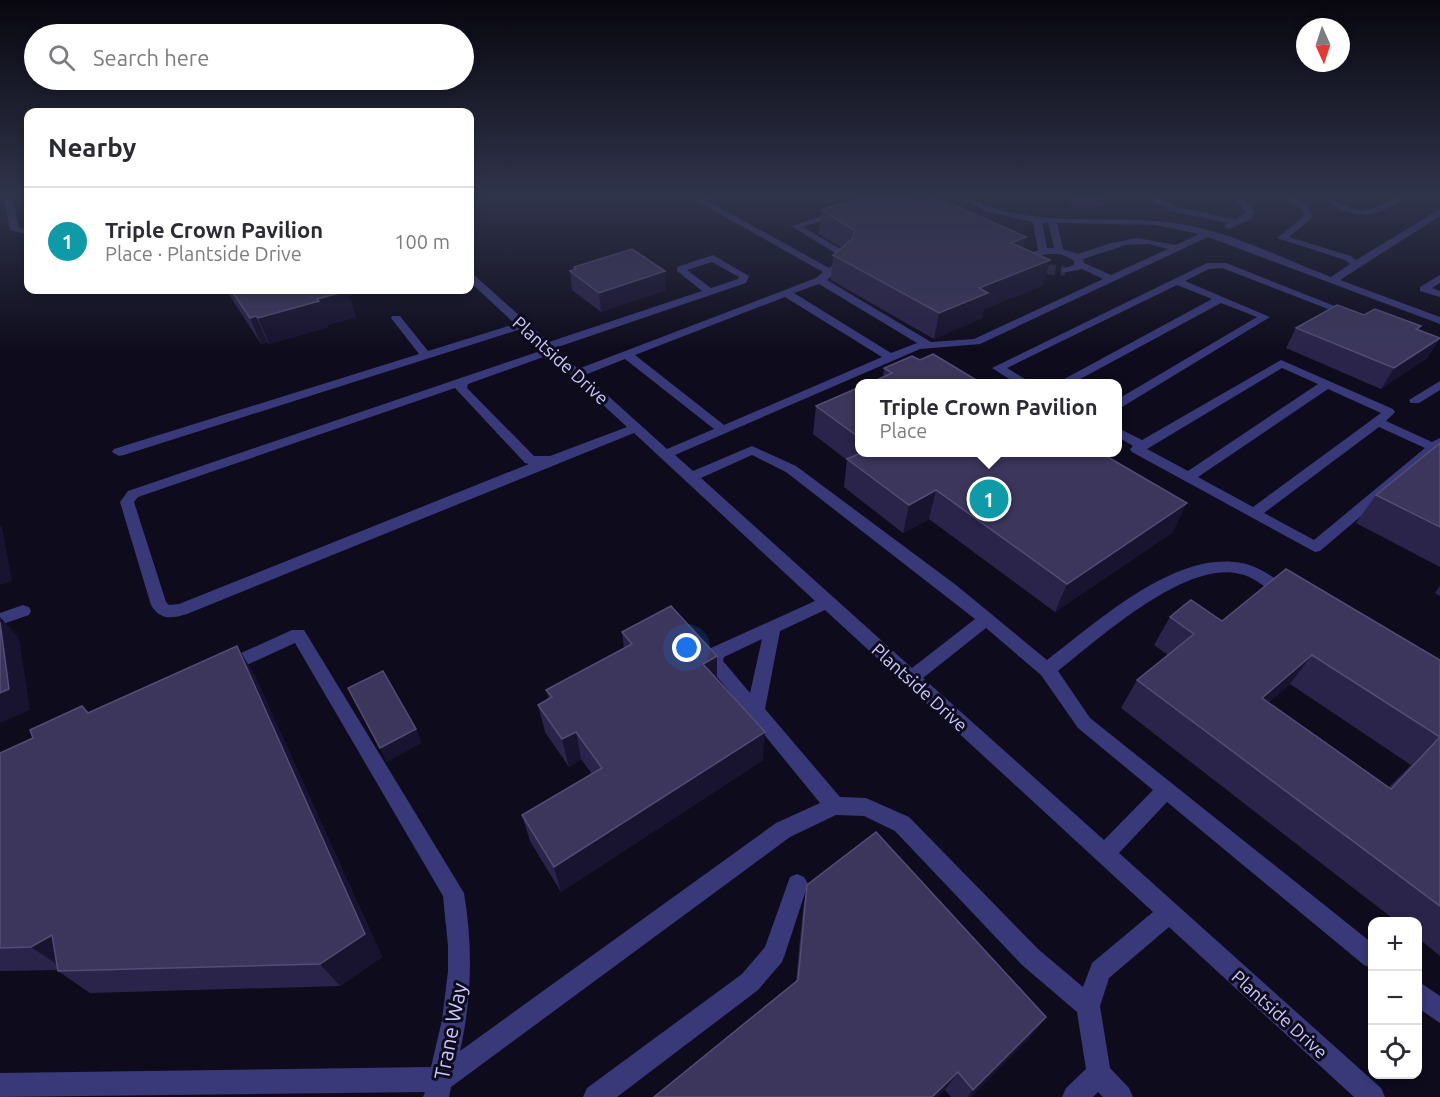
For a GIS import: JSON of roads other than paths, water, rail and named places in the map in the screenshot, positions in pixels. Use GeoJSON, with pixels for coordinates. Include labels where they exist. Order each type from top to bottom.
{"type":"FeatureCollection","features":[{"type":"Feature","properties":{"kind":"street"},"geometry":{"type":"LineString","coordinates":[[785,247],[830,272]]}},
{"type":"Feature","properties":{"kind":"street"},"geometry":{"type":"LineString","coordinates":[[576,374],[820,280],[846,259],[844,254],[830,247]]}},
{"type":"Feature","properties":{"kind":"street"},"geometry":{"type":"LineString","coordinates":[[1037,247],[1037,255]]}},
{"type":"Feature","properties":{"kind":"street"},"geometry":{"type":"LineString","coordinates":[[1065,271],[1074,270],[1078,262],[1117,247]]}},
{"type":"Feature","properties":{"kind":"street"},"geometry":{"type":"LineString","coordinates":[[1244,247],[1440,321]]}},
{"type":"Feature","properties":{"kind":"street"},"geometry":{"type":"LineString","coordinates":[[1312,247],[1348,258],[1356,264]]}},
{"type":"Feature","properties":{"kind":"street"},"geometry":{"type":"LineString","coordinates":[[1332,280],[1383,247]]}},
{"type":"Feature","properties":{"kind":"street"},"geometry":{"type":"LineString","coordinates":[[664,455],[918,346],[958,346],[976,342],[1176,248]]}},
{"type":"Feature","properties":{"kind":"street"},"geometry":{"type":"LineString","coordinates":[[1024,249],[1037,255],[1059,251],[1111,279]]}},
{"type":"Feature","properties":{"kind":"street"},"geometry":{"type":"LineString","coordinates":[[1243,255],[1254,251]]}},
{"type":"Feature","properties":{"kind":"street"},"geometry":{"type":"LineString","coordinates":[[636,428],[181,610],[166,612],[159,605],[127,502],[133,494],[464,381],[742,281],[744,276],[712,258],[680,269],[710,292]]}},
{"type":"Feature","properties":{"kind":"street"},"geometry":{"type":"LineString","coordinates":[[1018,379],[998,368],[1207,266],[1228,262],[1362,319]]}},
{"type":"Feature","properties":{"kind":"street"},"geometry":{"type":"LineString","coordinates":[[1440,278],[1424,289],[1440,294]]}},
{"type":"Feature","properties":{"kind":"street"},"geometry":{"type":"LineString","coordinates":[[820,280],[928,345]]}},
{"type":"Feature","properties":{"kind":"street","name":"Plantside Drive"},"geometry":{"type":"LineString","coordinates":[[474,281],[1372,1097]]}},
{"type":"Feature","properties":{"kind":"street"},"geometry":{"type":"LineString","coordinates":[[1122,402],[1265,317],[1177,281]]}},
{"type":"Feature","properties":{"kind":"street"},"geometry":{"type":"LineString","coordinates":[[788,294],[891,358]]}},
{"type":"Feature","properties":{"kind":"street"},"geometry":{"type":"LineString","coordinates":[[1070,379],[1220,299]]}},
{"type":"Feature","properties":{"kind":"street"},"geometry":{"type":"LineString","coordinates":[[396,318],[426,356]]}},
{"type":"Feature","properties":{"kind":"street"},"geometry":{"type":"LineString","coordinates":[[119,452],[523,326]]}},
{"type":"Feature","properties":{"kind":"street"},"geometry":{"type":"LineString","coordinates":[[627,354],[723,430]]}},
{"type":"Feature","properties":{"kind":"street"},"geometry":{"type":"LineString","coordinates":[[1254,513],[1389,412],[1281,363],[1137,449],[1315,547],[1437,445],[1378,422]]}},
{"type":"Feature","properties":{"kind":"street"},"geometry":{"type":"LineString","coordinates":[[464,381],[460,385],[461,389],[530,460],[554,459]]}},
{"type":"Feature","properties":{"kind":"street"},"geometry":{"type":"LineString","coordinates":[[1189,477],[1327,384]]}},
{"type":"Feature","properties":{"kind":"street"},"geometry":{"type":"LineString","coordinates":[[1415,400],[1440,385]]}},
{"type":"Feature","properties":{"kind":"street"},"geometry":{"type":"LineString","coordinates":[[1122,434],[1142,446]]}},
{"type":"Feature","properties":{"kind":"street"},"geometry":{"type":"LineString","coordinates":[[690,478],[752,450],[791,469],[987,619],[1047,670],[1084,723],[1368,954]]}},
{"type":"Feature","properties":{"kind":"street"},"geometry":{"type":"LineString","coordinates":[[1047,670],[1146,596],[1198,569],[1240,568],[1296,598]]}},
{"type":"Feature","properties":{"kind":"street"},"geometry":{"type":"LineString","coordinates":[[827,602],[717,653],[714,662],[835,806]]}},
{"type":"Feature","properties":{"kind":"street"},"geometry":{"type":"LineString","coordinates":[[0,619],[23,611]]}},
{"type":"Feature","properties":{"kind":"street"},"geometry":{"type":"LineString","coordinates":[[911,678],[987,619]]}},
{"type":"Feature","properties":{"kind":"street"},"geometry":{"type":"LineString","coordinates":[[755,712],[773,627]]}},
{"type":"Feature","properties":{"kind":"street","name":"Trane Way"},"geometry":{"type":"LineString","coordinates":[[213,674],[298,633],[453,893],[459,922],[461,966],[455,1028],[439,1088]]}},
{"type":"Feature","properties":{"kind":"street"},"geometry":{"type":"LineString","coordinates":[[1104,854],[1166,790]]}},
{"type":"Feature","properties":{"kind":"street"},"geometry":{"type":"LineString","coordinates":[[0,1085],[439,1088],[783,830],[835,806],[866,807],[902,824],[1030,957],[1089,1006]]}},
{"type":"Feature","properties":{"kind":"street"},"geometry":{"type":"LineString","coordinates":[[596,1097],[750,982],[774,954],[797,884]]}},
{"type":"Feature","properties":{"kind":"street"},"geometry":{"type":"LineString","coordinates":[[1120,1097],[1099,1074],[1089,1006],[1100,971],[1169,913]]}},
{"type":"Feature","properties":{"kind":"street"},"geometry":{"type":"LineString","coordinates":[[1422,996],[1440,1011]]}},
{"type":"Feature","properties":{"kind":"street"},"geometry":{"type":"LineString","coordinates":[[1075,1097],[1099,1074]]}},
{"type":"Feature","properties":{"kind":"tunnel"},"geometry":{"type":"LineString","coordinates":[[1033,261],[1045,269],[1065,271]]}},
{"type":"Feature","properties":{"kind":"place","name":"Triple Crown Pavilion"},"geometry":{"type":"Point","coordinates":[989,499]}}]}
